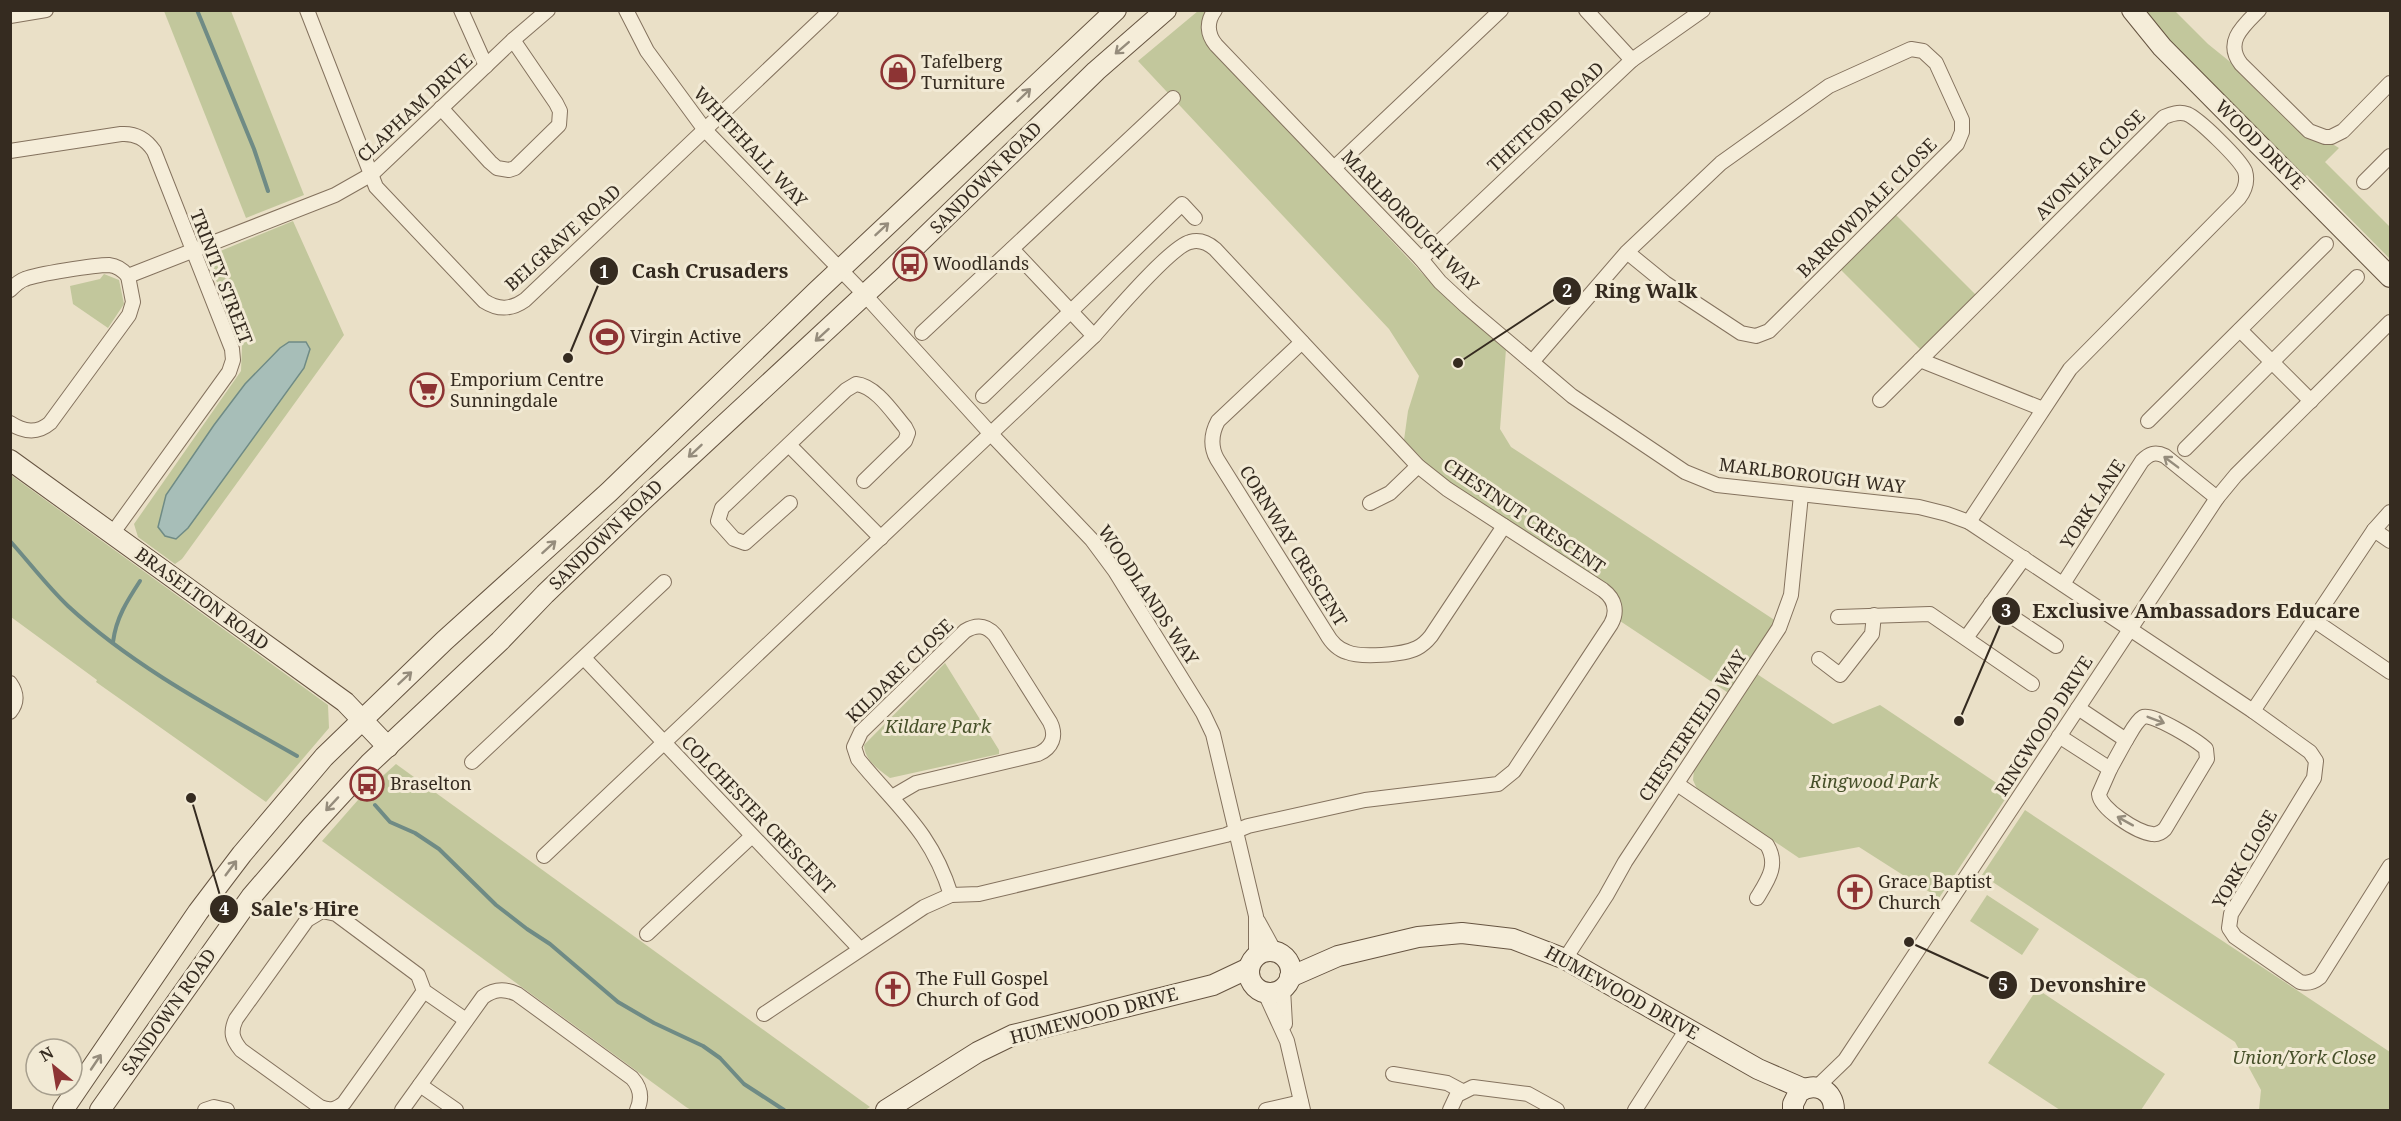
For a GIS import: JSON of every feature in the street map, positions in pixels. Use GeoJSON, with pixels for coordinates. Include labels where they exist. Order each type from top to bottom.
{"type":"FeatureCollection","features":[{"type":"Feature","properties":{"kind":"main road","name":"SANDOWN ROAD"},"geometry":{"type":"LineString","coordinates":[[63,1110],[168,954],[242,854],[311,772],[362,718],[609,492],[1116,10]]}},
{"type":"Feature","properties":{"kind":"main road","name":"SANDOWN ROAD"},"geometry":{"type":"LineString","coordinates":[[100,1110],[251,897],[312,826],[388,747],[500,641],[545,594],[651,492],[865,295],[1048,117],[1166,10]]}},
{"type":"Feature","properties":{"kind":"main road","name":"WOOD DRIVE"},"geometry":{"type":"LineString","coordinates":[[2132,10],[2162,46],[2391,277]]}},
{"type":"Feature","properties":{"kind":"main road","name":"BRASELTON ROAD"},"geometry":{"type":"LineString","coordinates":[[10,459],[345,702],[388,747]]}},
{"type":"Feature","properties":{"kind":"main road","name":"HUMEWOOD DRIVE"},"geometry":{"type":"LineString","coordinates":[[886,1110],[978,1052],[1013,1035],[1409,939],[1462,933],[1513,939],[1565,958],[1758,1070],[1818,1102]]}},
{"type":"Feature","properties":{"kind":"street"},"geometry":{"type":"LineString","coordinates":[[10,16],[46,10]]}},
{"type":"Feature","properties":{"kind":"street"},"geometry":{"type":"LineString","coordinates":[[307,10],[372,174]]}},
{"type":"Feature","properties":{"kind":"street"},"geometry":{"type":"LineString","coordinates":[[461,10],[486,66]]}},
{"type":"Feature","properties":{"kind":"street","name":"CLAPHAM DRIVE"},"geometry":{"type":"LineString","coordinates":[[128,276],[335,195],[372,174],[513,40],[548,10]]}},
{"type":"Feature","properties":{"kind":"street","name":"WHITEHALL WAY"},"geometry":{"type":"LineString","coordinates":[[626,10],[647,51],[705,130],[865,295]]}},
{"type":"Feature","properties":{"kind":"street","name":"MARLBOROUGH WAY"},"geometry":{"type":"LineString","coordinates":[[1215,10],[1208,25],[1210,36],[1216,45],[1445,286],[1572,396],[1685,472],[1718,484],[1933,510],[1969,522],[2129,630]]}},
{"type":"Feature","properties":{"kind":"street"},"geometry":{"type":"LineString","coordinates":[[1334,168],[1501,10]]}},
{"type":"Feature","properties":{"kind":"street"},"geometry":{"type":"LineString","coordinates":[[1586,10],[1632,60]]}},
{"type":"Feature","properties":{"kind":"street","name":"THETFORD ROAD"},"geometry":{"type":"LineString","coordinates":[[1421,259],[1632,60],[1703,10]]}},
{"type":"Feature","properties":{"kind":"street"},"geometry":{"type":"LineString","coordinates":[[2259,10],[2236,35],[2234,45],[2236,56],[2241,64],[2314,135],[2325,138],[2337,135],[2391,82]]}},
{"type":"Feature","properties":{"kind":"street"},"geometry":{"type":"LineString","coordinates":[[705,130],[822,14]]}},
{"type":"Feature","properties":{"kind":"street"},"geometry":{"type":"LineString","coordinates":[[441,108],[490,162],[502,170],[515,168],[549,137],[559,125],[560,111],[513,40]]}},
{"type":"Feature","properties":{"kind":"street","name":"BARROWDALE CLOSE"},"geometry":{"type":"LineString","coordinates":[[1532,362],[1627,252],[1721,163],[1829,86],[1911,49],[1923,51],[1936,63],[1962,120],[1962,132],[1957,144],[1769,331],[1755,336],[1741,333],[1665,283],[1627,252]]}},
{"type":"Feature","properties":{"kind":"street"},"geometry":{"type":"LineString","coordinates":[[922,333],[1173,98]]}},
{"type":"Feature","properties":{"kind":"street","name":"AVONLEA CLOSE"},"geometry":{"type":"LineString","coordinates":[[1880,400],[2159,121],[2170,114],[2187,114],[2198,121],[2242,166],[2246,178],[2244,192],[2080,356],[1969,522]]}},
{"type":"Feature","properties":{"kind":"street","name":"BELGRAVE ROAD"},"geometry":{"type":"LineString","coordinates":[[372,174],[376,187],[484,301],[492,306],[513,307],[525,300],[705,130]]}},
{"type":"Feature","properties":{"kind":"street","name":"TRINITY STREET"},"geometry":{"type":"LineString","coordinates":[[10,151],[121,134],[141,137],[154,151],[233,354],[231,366],[112,534]]}},
{"type":"Feature","properties":{"kind":"street"},"geometry":{"type":"LineString","coordinates":[[2364,182],[2391,156]]}},
{"type":"Feature","properties":{"kind":"street"},"geometry":{"type":"LineString","coordinates":[[983,396],[1182,204],[1195,218]]}},
{"type":"Feature","properties":{"kind":"street","name":"CHESTNUT CRESCENT"},"geometry":{"type":"LineString","coordinates":[[991,434],[1094,336],[1149,276],[1172,255],[1185,244],[1197,241],[1210,244],[1418,466],[1446,489],[1603,590],[1611,598],[1615,608],[1611,624],[1514,771],[1504,780],[1490,787],[1365,800],[1248,826],[1237,831]]}},
{"type":"Feature","properties":{"kind":"street"},"geometry":{"type":"LineString","coordinates":[[2148,421],[2326,244]]}},
{"type":"Feature","properties":{"kind":"street"},"geometry":{"type":"LineString","coordinates":[[1012,249],[1094,336]]}},
{"type":"Feature","properties":{"kind":"street"},"geometry":{"type":"LineString","coordinates":[[10,290],[17,283],[30,277],[109,265],[122,268],[128,276],[133,302],[129,315],[50,423],[42,429],[31,431],[10,423]]}},
{"type":"Feature","properties":{"kind":"street"},"geometry":{"type":"LineString","coordinates":[[2185,449],[2357,277]]}},
{"type":"Feature","properties":{"kind":"street","name":"WOODLANDS WAY"},"geometry":{"type":"LineString","coordinates":[[865,295],[1102,553],[1203,713],[1215,742],[1302,1106]]}},
{"type":"Feature","properties":{"kind":"street","name":"RINGWOOD DRIVE"},"geometry":{"type":"LineString","coordinates":[[1818,1102],[2217,498],[2236,475],[2391,322]]}},
{"type":"Feature","properties":{"kind":"street"},"geometry":{"type":"LineString","coordinates":[[2240,330],[2311,400]]}},
{"type":"Feature","properties":{"kind":"street","name":"CORNWAY CRESCENT"},"geometry":{"type":"LineString","coordinates":[[1302,342],[1218,421],[1214,428],[1212,444],[1217,459],[1336,646],[1348,653],[1361,656],[1407,651],[1422,646],[1504,526]]}},
{"type":"Feature","properties":{"kind":"street"},"geometry":{"type":"LineString","coordinates":[[1920,360],[2043,409]]}},
{"type":"Feature","properties":{"kind":"street"},"geometry":{"type":"LineString","coordinates":[[790,503],[745,543],[734,539],[718,521],[722,508],[852,386],[861,384],[905,427],[908,433],[905,441],[864,481]]}},
{"type":"Feature","properties":{"kind":"street","name":"COLCHESTER CRESCENT"},"geometry":{"type":"LineString","coordinates":[[860,948],[664,743],[991,434]]}},
{"type":"Feature","properties":{"kind":"street"},"geometry":{"type":"LineString","coordinates":[[789,444],[881,538]]}},
{"type":"Feature","properties":{"kind":"street","name":"YORK LANE"},"geometry":{"type":"LineString","coordinates":[[2063,584],[2142,461],[2149,455],[2156,453],[2164,456],[2217,498]]}},
{"type":"Feature","properties":{"kind":"street"},"geometry":{"type":"LineString","coordinates":[[1370,503],[1390,493],[1418,466]]}},
{"type":"Feature","properties":{"kind":"street","name":"CHESTERFIELD WAY"},"geometry":{"type":"LineString","coordinates":[[1565,958],[1606,896],[1625,862],[1777,632],[1785,616],[1792,587],[1801,495]]}},
{"type":"Feature","properties":{"kind":"street"},"geometry":{"type":"LineString","coordinates":[[2253,711],[2374,530],[2391,512]]}},
{"type":"Feature","properties":{"kind":"street"},"geometry":{"type":"LineString","coordinates":[[2374,530],[2391,541]]}},
{"type":"Feature","properties":{"kind":"street"},"geometry":{"type":"LineString","coordinates":[[1966,638],[2024,558]]}},
{"type":"Feature","properties":{"kind":"street"},"geometry":{"type":"LineString","coordinates":[[472,762],[664,582]]}},
{"type":"Feature","properties":{"kind":"street"},"geometry":{"type":"LineString","coordinates":[[1991,603],[2056,646]]}},
{"type":"Feature","properties":{"kind":"street"},"geometry":{"type":"LineString","coordinates":[[1838,616],[1930,614],[2032,684]]}},
{"type":"Feature","properties":{"kind":"street"},"geometry":{"type":"LineString","coordinates":[[1819,659],[1840,675],[1872,634],[1874,615]]}},
{"type":"Feature","properties":{"kind":"street"},"geometry":{"type":"LineString","coordinates":[[2314,621],[2391,672]]}},
{"type":"Feature","properties":{"kind":"street","name":"KILDARE CLOSE"},"geometry":{"type":"LineString","coordinates":[[892,797],[916,783],[1038,754],[1049,747],[1052,742],[1053,732],[1050,722],[995,635],[988,629],[977,626],[965,631],[857,737],[854,747],[858,759],[927,841],[951,895]]}},
{"type":"Feature","properties":{"kind":"street","name":"YORK CLOSE"},"geometry":{"type":"LineString","coordinates":[[2129,630],[2253,711],[2310,753],[2316,761],[2316,772],[2231,914],[2228,923],[2231,933],[2300,982],[2316,980],[2391,866]]}},
{"type":"Feature","properties":{"kind":"street"},"geometry":{"type":"LineString","coordinates":[[544,856],[664,743],[584,658]]}},
{"type":"Feature","properties":{"kind":"street"},"geometry":{"type":"LineString","coordinates":[[10,683],[15,693],[16,704],[10,712]]}},
{"type":"Feature","properties":{"kind":"street"},"geometry":{"type":"LineString","coordinates":[[2078,708],[2126,740]]}},
{"type":"Feature","properties":{"kind":"street"},"geometry":{"type":"LineString","coordinates":[[2150,717],[2204,747],[2207,752],[2207,759],[2165,829],[2156,834],[2145,832],[2114,815],[2101,803],[2099,794],[2110,769],[2126,740],[2142,718],[2150,717]]}},
{"type":"Feature","properties":{"kind":"street"},"geometry":{"type":"LineString","coordinates":[[2059,736],[2110,769]]}},
{"type":"Feature","properties":{"kind":"street"},"geometry":{"type":"LineString","coordinates":[[1677,784],[1767,845],[1772,856],[1772,870],[1757,898]]}},
{"type":"Feature","properties":{"kind":"street"},"geometry":{"type":"LineString","coordinates":[[764,1014],[924,907],[951,895],[979,894],[1237,831]]}},
{"type":"Feature","properties":{"kind":"street"},"geometry":{"type":"LineString","coordinates":[[647,934],[752,836]]}},
{"type":"Feature","properties":{"kind":"street"},"geometry":{"type":"LineString","coordinates":[[424,991],[344,1102],[332,1110],[320,1107],[241,1050],[233,1039],[232,1026],[236,1019],[307,920],[322,911],[336,914],[418,975],[424,991],[466,1020]]}},
{"type":"Feature","properties":{"kind":"street"},"geometry":{"type":"LineString","coordinates":[[402,1110],[483,997],[493,991],[509,990],[632,1078],[639,1089],[640,1099],[637,1110]]}},
{"type":"Feature","properties":{"kind":"street"},"geometry":{"type":"LineString","coordinates":[[1635,1110],[1687,1029]]}},
{"type":"Feature","properties":{"kind":"street"},"geometry":{"type":"LineString","coordinates":[[1393,1074],[1447,1083],[1462,1091]]}},
{"type":"Feature","properties":{"kind":"street"},"geometry":{"type":"LineString","coordinates":[[420,1085],[456,1110]]}},
{"type":"Feature","properties":{"kind":"street"},"geometry":{"type":"LineString","coordinates":[[1450,1110],[1454,1099],[1462,1091],[1473,1087],[1513,1090],[1528,1094],[1557,1110]]}},
{"type":"Feature","properties":{"kind":"street"},"geometry":{"type":"LineString","coordinates":[[1266,1110],[1302,1106]]}},
{"type":"Feature","properties":{"kind":"street"},"geometry":{"type":"LineString","coordinates":[[205,1110],[214,1107],[227,1110]]}},
{"type":"Feature","properties":{"kind":"green space"},"geometry":{"type":"Polygon","coordinates":[[[164,11],[231,11],[304,195],[246,218],[164,11]]]}},
{"type":"Feature","properties":{"kind":"green space"},"geometry":{"type":"Polygon","coordinates":[[[1198,11],[1205,11],[1201,28],[1208,45],[1435,287],[1506,349],[1500,429],[1511,447],[1776,621],[1730,694],[1620,621],[1600,581],[1438,475],[1404,440],[1408,411],[1419,376],[1389,329],[1138,61],[1198,11]]]}},
{"type":"Feature","properties":{"kind":"green space"},"geometry":{"type":"Polygon","coordinates":[[[2143,11],[2175,11],[2208,44],[2234,65],[2304,135],[2339,148],[2325,162],[2390,227],[2390,259],[2307,175],[2304,177],[2176,48],[2143,11]]]}},
{"type":"Feature","properties":{"kind":"green space"},"geometry":{"type":"Polygon","coordinates":[[[1895,214],[1976,295],[1921,350],[1840,269],[1895,214]]]}},
{"type":"Feature","properties":{"kind":"green space"},"geometry":{"type":"Polygon","coordinates":[[[293,221],[344,335],[182,559],[175,564],[138,537],[134,524],[241,371],[242,346],[211,267],[212,260],[218,252],[293,221]]]}},
{"type":"Feature","properties":{"kind":"green space"},"geometry":{"type":"Polygon","coordinates":[[[104,274],[119,280],[124,304],[108,328],[73,304],[70,286],[100,279],[104,274]]]}},
{"type":"Feature","properties":{"kind":"green space"},"geometry":{"type":"Polygon","coordinates":[[[11,475],[328,705],[329,728],[266,802],[96,682],[97,680],[11,617],[11,475]]]}},
{"type":"Feature","properties":{"kind":"green space","name":"Kildare Park"},"geometry":{"type":"Polygon","coordinates":[[[945,663],[999,750],[999,754],[890,778],[870,760],[864,745],[945,663]]]}},
{"type":"Feature","properties":{"kind":"green space","name":"Ringwood Park"},"geometry":{"type":"Polygon","coordinates":[[[1757,674],[1833,724],[1880,705],[2010,792],[1939,898],[1859,847],[1799,858],[1697,789],[1693,780],[1694,770],[1757,674]]]}},
{"type":"Feature","properties":{"kind":"green space"},"geometry":{"type":"Polygon","coordinates":[[[396,764],[870,1107],[865,1110],[691,1110],[686,1107],[322,841],[365,792],[396,764]]]}},
{"type":"Feature","properties":{"kind":"green space","name":"Union/York Close"},"geometry":{"type":"Polygon","coordinates":[[[2025,810],[2390,1052],[2390,1110],[2259,1110],[2261,1090],[2235,1042],[1982,875],[2025,810]]]}},
{"type":"Feature","properties":{"kind":"green space"},"geometry":{"type":"Polygon","coordinates":[[[1987,895],[2039,929],[2022,955],[1970,921],[1987,895]]]}},
{"type":"Feature","properties":{"kind":"green space"},"geometry":{"type":"Polygon","coordinates":[[[2037,989],[2165,1074],[2141,1110],[2060,1110],[1988,1063],[2037,989]]]}},
{"type":"Feature","properties":{"kind":"water"},"geometry":{"type":"Polygon","coordinates":[[[289,342],[306,342],[310,349],[304,368],[188,528],[176,539],[165,536],[158,527],[166,495],[245,384],[280,348],[289,342]]]}},
{"type":"Feature","properties":{"kind":"waterway"},"geometry":{"type":"LineString","coordinates":[[197,10],[254,149],[268,191]]}},
{"type":"Feature","properties":{"kind":"waterway"},"geometry":{"type":"LineString","coordinates":[[10,541],[68,606],[121,649],[207,705],[297,756]]}},
{"type":"Feature","properties":{"kind":"waterway"},"geometry":{"type":"LineString","coordinates":[[113,642],[119,617],[140,581]]}},
{"type":"Feature","properties":{"kind":"waterway"},"geometry":{"type":"LineString","coordinates":[[375,805],[390,822],[415,833],[439,849],[496,905],[550,944],[618,1002],[654,1023],[703,1046],[720,1058],[744,1084],[784,1110]]}},
{"type":"Feature","properties":{"kind":"place","name":"Tafelberg Turniture"},"geometry":{"type":"Point","coordinates":[898,72]}},
{"type":"Feature","properties":{"kind":"place","name":"Woodlands"},"geometry":{"type":"Point","coordinates":[910,264]}},
{"type":"Feature","properties":{"kind":"place","name":"Virgin Active"},"geometry":{"type":"Point","coordinates":[607,337]}},
{"type":"Feature","properties":{"kind":"place","name":"Cash Crusaders"},"geometry":{"type":"Point","coordinates":[568,358]}},
{"type":"Feature","properties":{"kind":"place","name":"Ring Walk"},"geometry":{"type":"Point","coordinates":[1458,363]}},
{"type":"Feature","properties":{"kind":"place","name":"Emporium Centre Sunningdale"},"geometry":{"type":"Point","coordinates":[427,390]}},
{"type":"Feature","properties":{"kind":"place","name":"Exclusive Ambassadors Educare"},"geometry":{"type":"Point","coordinates":[1959,721]}},
{"type":"Feature","properties":{"kind":"place","name":"Braselton"},"geometry":{"type":"Point","coordinates":[367,784]}},
{"type":"Feature","properties":{"kind":"place","name":"Sale's Hire"},"geometry":{"type":"Point","coordinates":[191,798]}},
{"type":"Feature","properties":{"kind":"place","name":"Grace Baptist Church"},"geometry":{"type":"Point","coordinates":[1855,892]}},
{"type":"Feature","properties":{"kind":"place","name":"Devonshire"},"geometry":{"type":"Point","coordinates":[1909,942]}},
{"type":"Feature","properties":{"kind":"place","name":"The Full Gospel Church of God"},"geometry":{"type":"Point","coordinates":[893,989]}}]}
